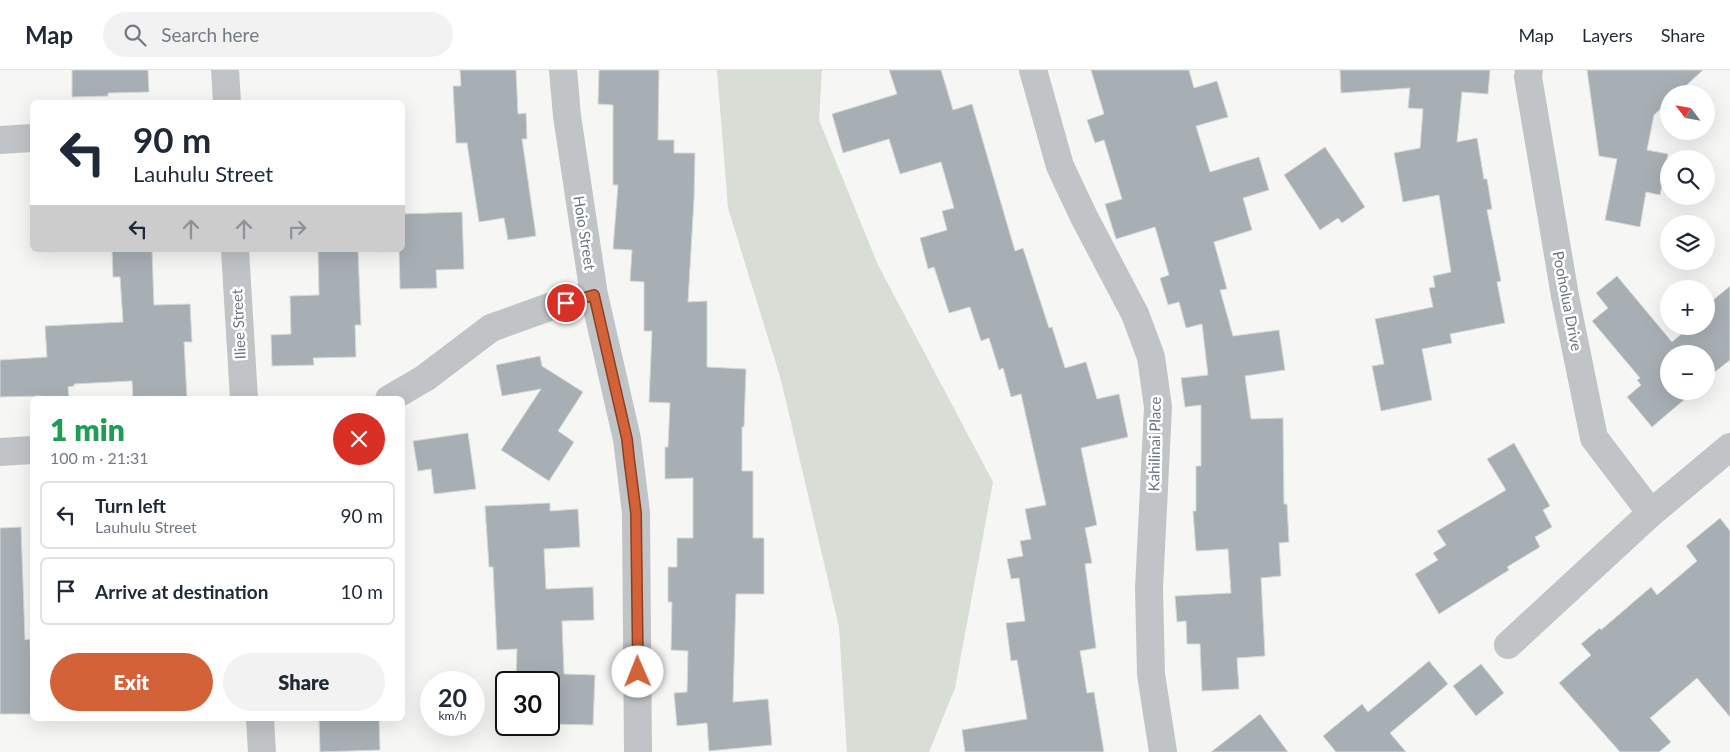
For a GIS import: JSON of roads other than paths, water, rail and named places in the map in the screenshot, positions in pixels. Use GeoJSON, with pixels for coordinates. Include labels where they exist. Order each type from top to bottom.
{"type":"FeatureCollection","features":[{"type":"Feature","properties":{"kind":"street"},"geometry":{"type":"LineString","coordinates":[[226,70],[227,100]]}},
{"type":"Feature","properties":{"kind":"street","name":"Hoio Street"},"geometry":{"type":"LineString","coordinates":[[563,70],[567,116],[594,295],[627,439],[636,513],[638,752]]}},
{"type":"Feature","properties":{"kind":"street","name":"Kahilinai Place"},"geometry":{"type":"LineString","coordinates":[[1033,70],[1060,166],[1084,217],[1135,314],[1151,357],[1158,407],[1149,589],[1151,674],[1163,752]]}},
{"type":"Feature","properties":{"kind":"street","name":"Pooholua Drive"},"geometry":{"type":"LineString","coordinates":[[1529,70],[1528,76],[1565,296],[1594,438],[1651,512]]}},
{"type":"Feature","properties":{"kind":"street"},"geometry":{"type":"LineString","coordinates":[[0,140],[30,138]]}},
{"type":"Feature","properties":{"kind":"street","name":"Iliee Street"},"geometry":{"type":"LineString","coordinates":[[235,252],[244,396]]}},
{"type":"Feature","properties":{"kind":"street"},"geometry":{"type":"LineString","coordinates":[[394,396],[425,378],[491,328],[552,306],[594,295]]}},
{"type":"Feature","properties":{"kind":"street"},"geometry":{"type":"LineString","coordinates":[[1508,645],[1651,512],[1730,447]]}},
{"type":"Feature","properties":{"kind":"street"},"geometry":{"type":"LineString","coordinates":[[0,452],[30,450]]}},
{"type":"Feature","properties":{"kind":"street"},"geometry":{"type":"LineString","coordinates":[[260,721],[262,752]]}}]}
